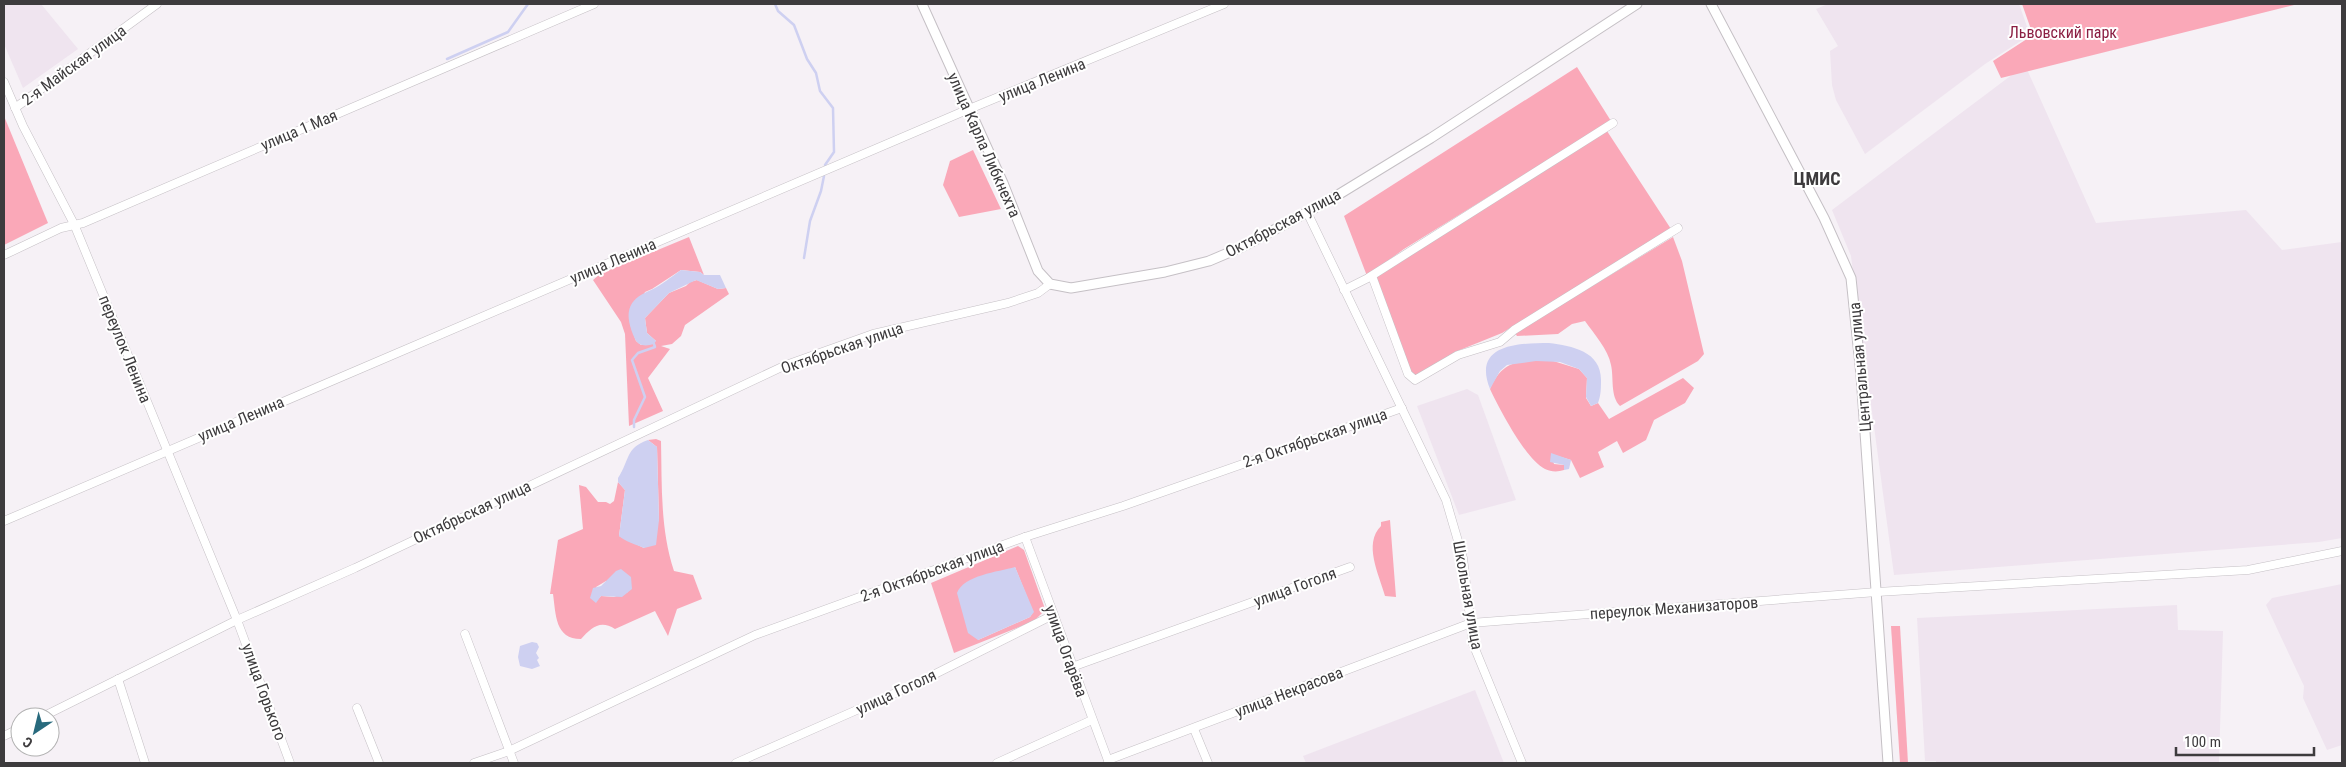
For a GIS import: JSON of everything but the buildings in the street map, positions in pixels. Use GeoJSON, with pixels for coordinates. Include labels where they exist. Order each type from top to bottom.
{"type":"FeatureCollection","features":[{"type":"Feature","properties":{"kind":"street","name":"2-я Майская улица"},"geometry":{"type":"LineString","coordinates":[[15,108],[157,4]]}},
{"type":"Feature","properties":{"kind":"street","name":"улица 1 Мая"},"geometry":{"type":"LineString","coordinates":[[4,255],[594,4]]}},
{"type":"Feature","properties":{"kind":"street","name":"улица Карла Либкнехта"},"geometry":{"type":"LineString","coordinates":[[922,4],[1003,183],[1032,258],[1038,271],[1050,284]]}},
{"type":"Feature","properties":{"kind":"street","name":"улица Ленина"},"geometry":{"type":"LineString","coordinates":[[4,521],[969,109],[1224,4]]}},
{"type":"Feature","properties":{"kind":"street","name":"Октябрьская улица"},"geometry":{"type":"LineString","coordinates":[[60,708],[237,620],[786,365],[873,334],[1008,303],[1038,293],[1050,284],[1072,288],[1092,286],[1209,261],[1242,247],[1307,212],[1480,107],[1637,4]]}},
{"type":"Feature","properties":{"kind":"street","name":"Центральная улица"},"geometry":{"type":"LineString","coordinates":[[1711,4],[1824,218],[1851,278],[1861,374],[1888,763]]}},
{"type":"Feature","properties":{"kind":"street","name":"переулок Ленина"},"geometry":{"type":"LineString","coordinates":[[4,82],[15,108],[74,224],[237,620]]}},
{"type":"Feature","properties":{"kind":"street"},"geometry":{"type":"LineString","coordinates":[[1344,290],[1372,276],[1612,123]]}},
{"type":"Feature","properties":{"kind":"street","name":"Школьная улица"},"geometry":{"type":"LineString","coordinates":[[1307,212],[1439,485],[1452,518],[1463,558],[1472,638],[1479,660],[1522,763]]}},
{"type":"Feature","properties":{"kind":"street"},"geometry":{"type":"LineString","coordinates":[[1372,276],[1408,374],[1415,380],[1458,355],[1500,342],[1514,330],[1678,228]]}},
{"type":"Feature","properties":{"kind":"street","name":"2-я Октябрьская улица"},"geometry":{"type":"LineString","coordinates":[[474,763],[509,751],[755,635],[1025,537],[1123,506],[1402,408]]}},
{"type":"Feature","properties":{"kind":"street","name":"улица Огарёва"},"geometry":{"type":"LineString","coordinates":[[1025,537],[1108,762]]}},
{"type":"Feature","properties":{"kind":"street","name":"переулок Механизаторов"},"geometry":{"type":"LineString","coordinates":[[1471,623],[1877,592],[2248,570],[2342,550]]}},
{"type":"Feature","properties":{"kind":"street","name":"улица Гоголя"},"geometry":{"type":"LineString","coordinates":[[1072,667],[1350,567]]}},
{"type":"Feature","properties":{"kind":"street","name":"улица Гоголя"},"geometry":{"type":"LineString","coordinates":[[736,763],[909,687],[1053,615]]}},
{"type":"Feature","properties":{"kind":"street","name":"улица Горького"},"geometry":{"type":"LineString","coordinates":[[237,620],[290,763]]}},
{"type":"Feature","properties":{"kind":"street","name":"улица Некрасова"},"geometry":{"type":"LineString","coordinates":[[1108,762],[1471,623]]}},
{"type":"Feature","properties":{"kind":"street"},"geometry":{"type":"LineString","coordinates":[[464,634],[514,763]]}},
{"type":"Feature","properties":{"kind":"street"},"geometry":{"type":"LineString","coordinates":[[118,679],[145,763]]}},
{"type":"Feature","properties":{"kind":"street"},"geometry":{"type":"LineString","coordinates":[[357,708],[379,763]]}},
{"type":"Feature","properties":{"kind":"street"},"geometry":{"type":"LineString","coordinates":[[997,763],[1092,720]]}},
{"type":"Feature","properties":{"kind":"street"},"geometry":{"type":"LineString","coordinates":[[1194,728],[1208,763]]}},
{"type":"Feature","properties":{"kind":"shaded area"},"geometry":{"type":"Polygon","coordinates":[[[4,4],[41,4],[78,49],[23,88],[4,44],[4,4]]]}},
{"type":"Feature","properties":{"kind":"shaded area"},"geometry":{"type":"Polygon","coordinates":[[[1828,4],[2019,4],[2030,35],[1985,64],[1865,154],[1836,100],[1832,85],[1830,51],[1838,46],[1816,9],[1828,4]]]}},
{"type":"Feature","properties":{"kind":"shaded area","name":"ЦМИС"},"geometry":{"type":"Polygon","coordinates":[[[2025,65],[2096,223],[2246,210],[2282,250],[2342,242],[2342,538],[2319,542],[1894,575],[1851,256],[1832,210],[2025,65]]]}},
{"type":"Feature","properties":{"kind":"shaded area"},"geometry":{"type":"Polygon","coordinates":[[[1467,389],[1478,395],[1516,500],[1459,515],[1417,406],[1467,389]]]}},
{"type":"Feature","properties":{"kind":"shaded area"},"geometry":{"type":"Polygon","coordinates":[[[2342,584],[2342,745],[2327,750],[2303,698],[2304,686],[2266,605],[2272,598],[2342,584]]]}},
{"type":"Feature","properties":{"kind":"shaded area"},"geometry":{"type":"Polygon","coordinates":[[[2177,605],[2178,630],[2223,631],[2219,763],[1936,763],[1936,761],[1925,761],[1917,618],[2177,605]]]}},
{"type":"Feature","properties":{"kind":"shaded area"},"geometry":{"type":"Polygon","coordinates":[[[1475,690],[1504,763],[1306,763],[1303,756],[1475,690]]]}},
{"type":"Feature","properties":{"kind":"green space","name":"Львовский парк"},"geometry":{"type":"Polygon","coordinates":[[[2022,4],[2298,4],[2001,78],[1993,61],[2033,35],[2022,4]]]}},
{"type":"Feature","properties":{"kind":"green space"},"geometry":{"type":"Polygon","coordinates":[[[1577,67],[1611,121],[1404,249],[1367,276],[1344,216],[1577,67]]]}},
{"type":"Feature","properties":{"kind":"green space"},"geometry":{"type":"Polygon","coordinates":[[[4,116],[48,223],[4,245],[4,116]]]}},
{"type":"Feature","properties":{"kind":"green space"},"geometry":{"type":"Polygon","coordinates":[[[1607,131],[1671,229],[1502,333],[1455,352],[1418,376],[1414,376],[1410,372],[1375,277],[1607,131]]]}},
{"type":"Feature","properties":{"kind":"green space"},"geometry":{"type":"Polygon","coordinates":[[[973,150],[1001,209],[959,217],[943,185],[950,161],[973,150]]]}},
{"type":"Feature","properties":{"kind":"green space"},"geometry":{"type":"Polygon","coordinates":[[[689,237],[704,275],[700,272],[681,270],[645,292],[630,324],[636,341],[641,345],[656,341],[647,333],[645,318],[669,293],[686,286],[690,282],[697,280],[718,289],[726,288],[729,294],[685,325],[681,336],[672,344],[661,346],[670,349],[648,378],[663,411],[629,426],[625,334],[621,322],[593,280],[600,274],[689,237]]]}},
{"type":"Feature","properties":{"kind":"green space"},"geometry":{"type":"Polygon","coordinates":[[[1673,237],[1682,261],[1704,354],[1698,361],[1620,406],[1615,397],[1612,370],[1607,353],[1585,321],[1572,324],[1558,334],[1517,336],[1515,333],[1673,237]]]}},
{"type":"Feature","properties":{"kind":"green space"},"geometry":{"type":"Polygon","coordinates":[[[1550,360],[1579,369],[1587,378],[1586,398],[1591,406],[1598,403],[1609,419],[1683,378],[1694,388],[1685,403],[1654,420],[1646,440],[1623,453],[1617,441],[1598,452],[1604,467],[1580,478],[1571,460],[1551,454],[1554,464],[1564,465],[1564,470],[1559,471],[1547,470],[1538,464],[1514,433],[1490,389],[1495,379],[1507,367],[1521,362],[1550,360]]]}},
{"type":"Feature","properties":{"kind":"green space"},"geometry":{"type":"Polygon","coordinates":[[[656,439],[661,441],[664,523],[669,555],[674,571],[693,575],[702,599],[677,609],[668,636],[655,611],[615,629],[610,626],[600,625],[592,628],[581,639],[572,638],[566,635],[558,624],[553,594],[550,594],[558,540],[583,529],[579,485],[586,487],[598,502],[610,504],[614,501],[618,482],[625,490],[619,536],[644,548],[659,520],[657,447],[648,440],[656,439]],[[606,581],[596,587],[597,600],[601,596],[614,597],[628,592],[606,581]]]}},
{"type":"Feature","properties":{"kind":"green space"},"geometry":{"type":"Polygon","coordinates":[[[1390,520],[1396,597],[1385,596],[1376,569],[1373,550],[1373,541],[1381,526],[1381,522],[1390,520]]]}},
{"type":"Feature","properties":{"kind":"green space"},"geometry":{"type":"Polygon","coordinates":[[[1018,546],[1024,550],[1044,606],[1043,612],[1034,621],[954,653],[931,583],[1018,546]],[[1015,567],[978,640],[1030,617],[1033,612],[1015,567]]]}},
{"type":"Feature","properties":{"kind":"green space"},"geometry":{"type":"Polygon","coordinates":[[[1891,626],[1900,626],[1908,763],[1900,763],[1891,626]]]}},
{"type":"Feature","properties":{"kind":"water"},"geometry":{"type":"Polygon","coordinates":[[[681,270],[700,272],[704,275],[720,275],[726,288],[718,289],[696,280],[669,293],[645,318],[647,333],[656,341],[654,344],[649,345],[639,343],[635,339],[629,322],[632,303],[636,298],[659,286],[681,270]]]}},
{"type":"Feature","properties":{"kind":"water"},"geometry":{"type":"Polygon","coordinates":[[[1549,343],[1576,348],[1591,356],[1596,362],[1600,370],[1601,380],[1598,403],[1591,406],[1586,397],[1587,378],[1579,369],[1560,362],[1536,361],[1507,365],[1500,371],[1490,389],[1486,374],[1487,363],[1493,355],[1501,349],[1512,346],[1549,343]]]}},
{"type":"Feature","properties":{"kind":"water"},"geometry":{"type":"Polygon","coordinates":[[[648,440],[657,447],[659,520],[656,545],[644,548],[619,536],[625,490],[618,482],[618,478],[635,447],[648,440]]]}},
{"type":"Feature","properties":{"kind":"water"},"geometry":{"type":"Polygon","coordinates":[[[1551,453],[1571,460],[1569,469],[1564,470],[1564,465],[1550,462],[1551,453]]]}},
{"type":"Feature","properties":{"kind":"water"},"geometry":{"type":"Polygon","coordinates":[[[1015,567],[1034,612],[1030,617],[978,640],[968,633],[957,593],[961,587],[974,578],[1015,567]]]}},
{"type":"Feature","properties":{"kind":"water"},"geometry":{"type":"Polygon","coordinates":[[[621,569],[631,577],[632,589],[622,597],[601,596],[596,603],[590,598],[593,588],[601,586],[616,571],[621,569]]]}},
{"type":"Feature","properties":{"kind":"water"},"geometry":{"type":"Polygon","coordinates":[[[532,642],[537,643],[539,647],[536,653],[540,666],[532,669],[520,666],[518,657],[520,646],[532,642]]]}},
{"type":"Feature","properties":{"kind":"waterway"},"geometry":{"type":"LineString","coordinates":[[447,59],[508,32],[528,4]]}},
{"type":"Feature","properties":{"kind":"waterway"},"geometry":{"type":"LineString","coordinates":[[775,4],[778,11],[794,25],[807,59],[816,73],[820,91],[833,108],[834,152],[825,165]]}},
{"type":"Feature","properties":{"kind":"waterway"},"geometry":{"type":"LineString","coordinates":[[804,258],[810,221],[821,191],[824,176]]}},
{"type":"Feature","properties":{"kind":"waterway"},"geometry":{"type":"LineString","coordinates":[[634,427],[634,420],[645,397],[632,360],[638,353],[655,347],[654,344]]}},
{"type":"Feature","properties":{"kind":"district","name":"ЦМИС"},"geometry":{"type":"Point","coordinates":[1817,178]}}]}
